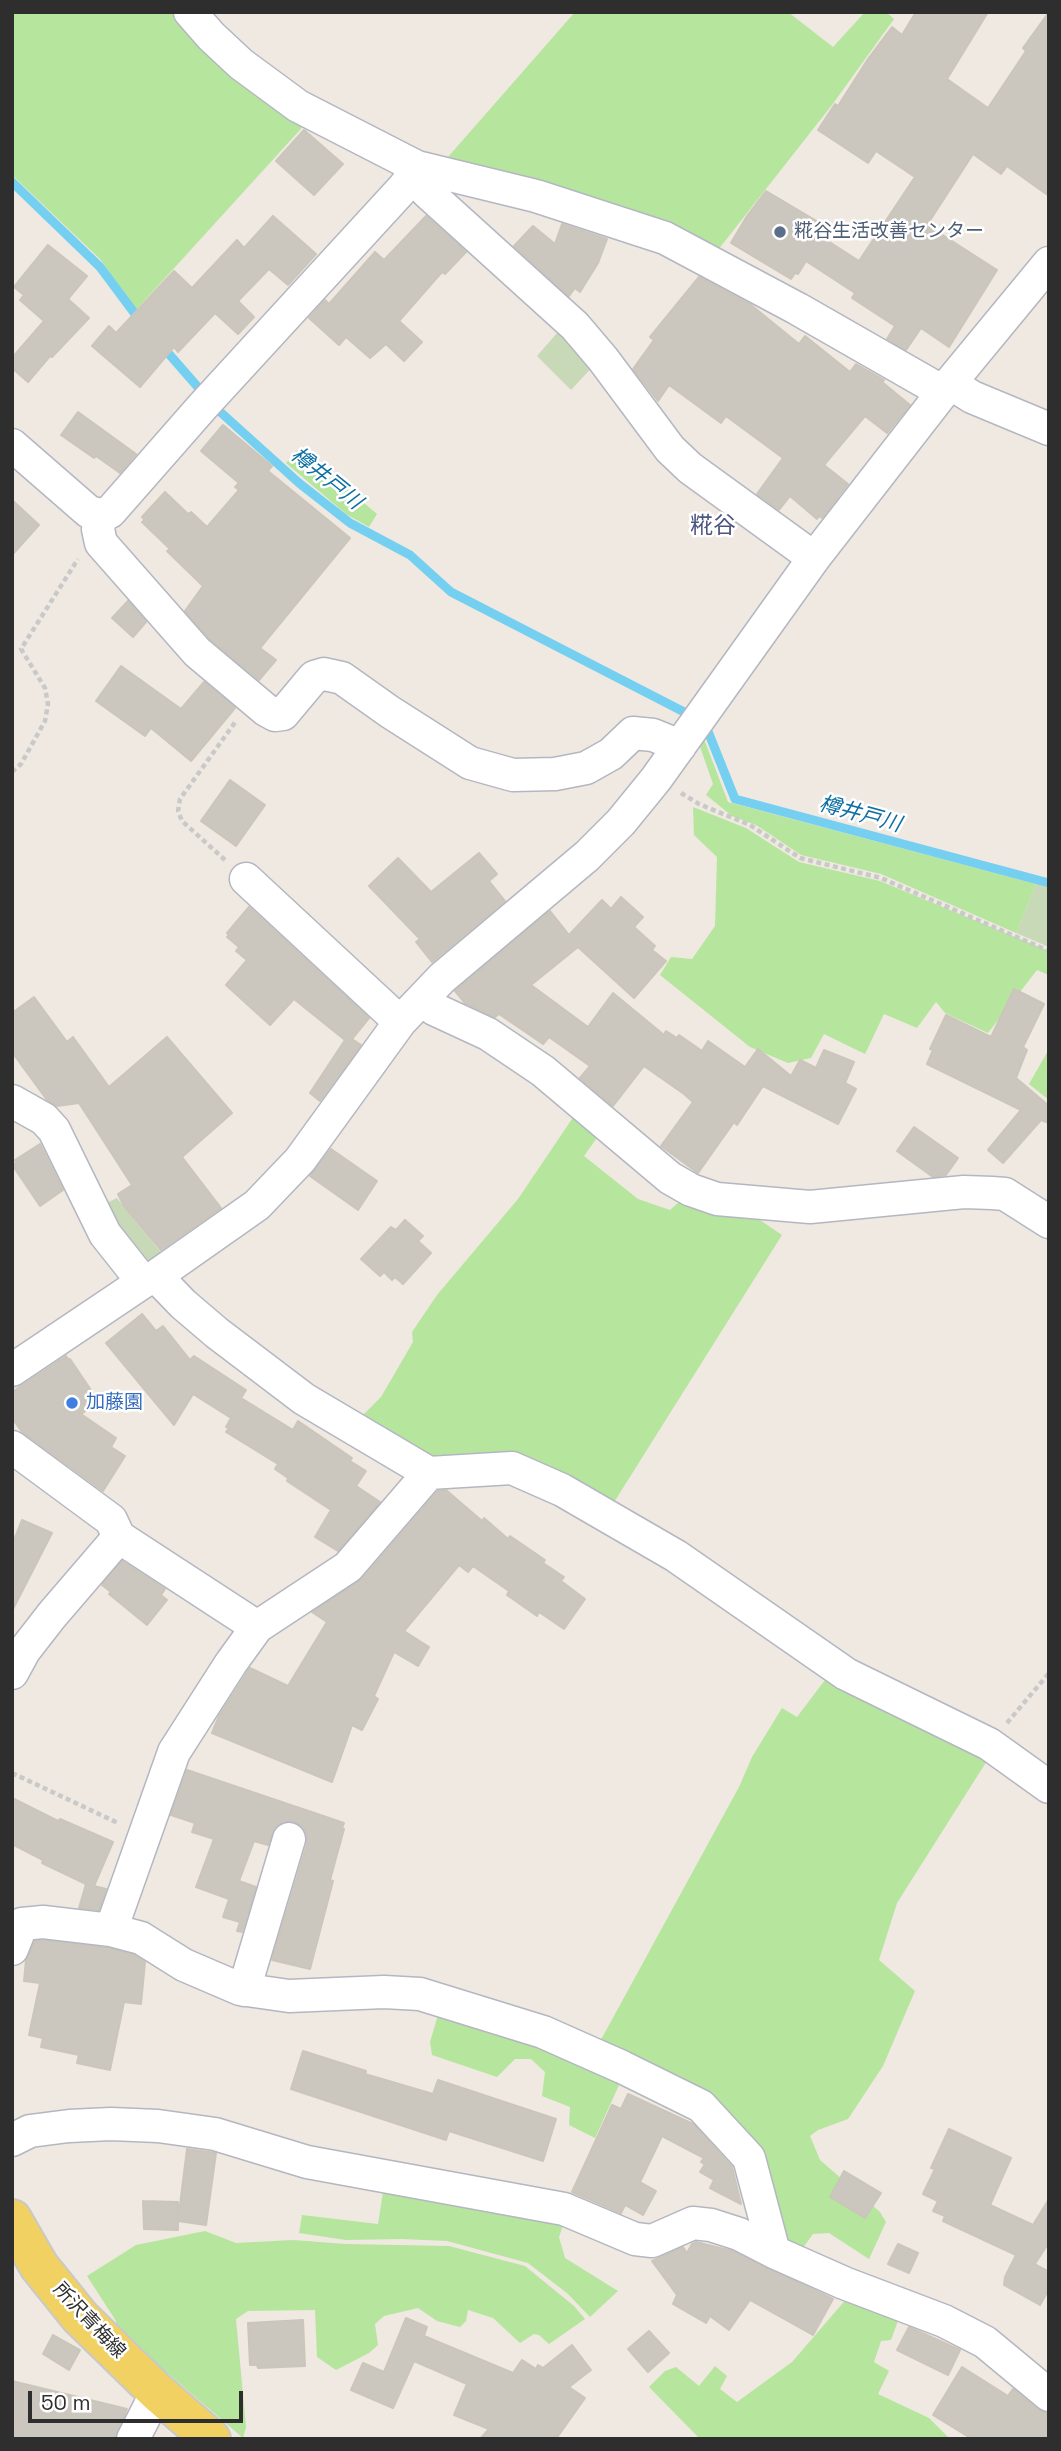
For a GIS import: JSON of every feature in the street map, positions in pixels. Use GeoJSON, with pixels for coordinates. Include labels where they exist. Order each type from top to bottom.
{"type":"FeatureCollection","features":[{"type":"Feature","properties":{"kind":"main road","name":"所沢青梅線"},"geometry":{"type":"LineString","coordinates":[[12,2219],[39,2266],[80,2317],[157,2392],[211,2439]]}},
{"type":"Feature","properties":{"kind":"street"},"geometry":{"type":"LineString","coordinates":[[190,12],[241,64],[298,106],[417,167],[536,196],[665,238],[946,388],[1049,429]]}},
{"type":"Feature","properties":{"kind":"street"},"geometry":{"type":"LineString","coordinates":[[99,522],[405,186],[417,167]]}},
{"type":"Feature","properties":{"kind":"street"},"geometry":{"type":"LineString","coordinates":[[417,167],[427,192],[575,326],[670,449],[690,468],[814,558]]}},
{"type":"Feature","properties":{"kind":"street"},"geometry":{"type":"LineString","coordinates":[[12,1370],[257,1205],[300,1160],[400,1022],[442,978],[587,856],[621,822],[656,779],[814,558],[946,388],[1049,263]]}},
{"type":"Feature","properties":{"kind":"street"},"geometry":{"type":"LineString","coordinates":[[12,445],[99,522],[101,543],[197,652],[275,715],[283,714],[314,677],[324,674],[342,678],[470,763],[513,775],[555,774],[586,768],[611,754],[633,733],[653,735],[680,746]]}},
{"type":"Feature","properties":{"kind":"street"},"geometry":{"type":"LineString","coordinates":[[246,879],[400,1022]]}},
{"type":"Feature","properties":{"kind":"street"},"geometry":{"type":"LineString","coordinates":[[422,1000],[488,1034],[543,1071],[670,1178],[691,1190],[717,1199],[820,1206],[964,1192],[1005,1194],[1049,1222]]}},
{"type":"Feature","properties":{"kind":"street"},"geometry":{"type":"LineString","coordinates":[[12,1101],[44,1119],[54,1130],[105,1234],[150,1279],[304,1399],[429,1474],[512,1468],[562,1490],[676,1556],[846,1674],[989,1744],[1049,1787]]}},
{"type":"Feature","properties":{"kind":"street"},"geometry":{"type":"LineString","coordinates":[[12,1447],[111,1520],[119,1536],[257,1627]]}},
{"type":"Feature","properties":{"kind":"street"},"geometry":{"type":"LineString","coordinates":[[111,1930],[174,1752],[231,1662],[257,1627],[348,1567],[429,1474]]}},
{"type":"Feature","properties":{"kind":"street"},"geometry":{"type":"LineString","coordinates":[[12,1673],[24,1651],[52,1615],[119,1536]]}},
{"type":"Feature","properties":{"kind":"street"},"geometry":{"type":"LineString","coordinates":[[244,1990],[289,1839]]}},
{"type":"Feature","properties":{"kind":"street"},"geometry":{"type":"LineString","coordinates":[[12,1948],[22,1924],[43,1922],[111,1930],[141,1938],[184,1965],[244,1990],[289,1996],[384,1992],[420,1994],[542,2032],[701,2106],[749,2158],[774,2252]]}},
{"type":"Feature","properties":{"kind":"street"},"geometry":{"type":"LineString","coordinates":[[12,2140],[30,2131],[111,2124],[158,2126],[215,2134],[307,2162],[564,2209],[635,2239],[652,2241],[693,2222],[711,2225],[739,2234],[774,2252],[944,2321],[985,2342],[1049,2395]]}},
{"type":"Feature","properties":{"kind":"street"},"geometry":{"type":"LineString","coordinates":[[132,2439],[157,2392]]}},
{"type":"Feature","properties":{"kind":"path"},"geometry":{"type":"LineString","coordinates":[[12,772],[21,764],[45,720],[48,704],[45,688],[21,649],[99,522]]}},
{"type":"Feature","properties":{"kind":"path"},"geometry":{"type":"LineString","coordinates":[[246,879],[181,821],[178,811],[180,799],[252,698]]}},
{"type":"Feature","properties":{"kind":"path"},"geometry":{"type":"LineString","coordinates":[[656,779],[699,804],[750,825],[800,858],[881,878],[1049,951]]}},
{"type":"Feature","properties":{"kind":"path"},"geometry":{"type":"LineString","coordinates":[[989,1744],[1049,1673]]}},
{"type":"Feature","properties":{"kind":"path"},"geometry":{"type":"LineString","coordinates":[[12,1773],[145,1835]]}},
{"type":"Feature","properties":{"kind":"green space"},"geometry":{"type":"Polygon","coordinates":[[[12,12],[179,12],[309,120],[136,310],[100,259],[12,175],[12,12]]]}},
{"type":"Feature","properties":{"kind":"green space"},"geometry":{"type":"Polygon","coordinates":[[[575,12],[788,12],[833,47],[865,12],[886,12],[894,19],[832,105],[714,255],[456,170],[448,157],[575,12]]]}},
{"type":"Feature","properties":{"kind":"green space"},"geometry":{"type":"Polygon","coordinates":[[[564,325],[597,362],[571,390],[537,356],[564,325]]]}},
{"type":"Feature","properties":{"kind":"green space"},"geometry":{"type":"Polygon","coordinates":[[[299,448],[377,514],[369,527],[346,514],[286,463],[299,448]]]}},
{"type":"Feature","properties":{"kind":"green space"},"geometry":{"type":"Polygon","coordinates":[[[701,731],[728,802],[1036,884],[1016,933],[881,874],[801,855],[756,825],[732,816],[706,795],[713,784],[697,738],[701,731]]]}},
{"type":"Feature","properties":{"kind":"green space"},"geometry":{"type":"Polygon","coordinates":[[[693,807],[746,828],[799,862],[880,881],[1049,951],[1049,975],[1037,970],[988,1033],[945,1013],[936,1002],[917,1028],[884,1014],[865,1054],[824,1034],[811,1058],[788,1063],[750,1047],[660,975],[671,957],[692,959],[715,926],[717,857],[694,835],[693,807]]]}},
{"type":"Feature","properties":{"kind":"green space"},"geometry":{"type":"Polygon","coordinates":[[[1036,884],[1049,887],[1049,947],[1016,933],[1036,884]]]}},
{"type":"Feature","properties":{"kind":"green space"},"geometry":{"type":"Polygon","coordinates":[[[1049,1049],[1049,1100],[1029,1084],[1049,1049]]]}},
{"type":"Feature","properties":{"kind":"green space"},"geometry":{"type":"Polygon","coordinates":[[[576,1113],[601,1132],[584,1156],[638,1199],[670,1210],[679,1202],[754,1216],[782,1235],[611,1507],[435,1465],[356,1422],[381,1397],[413,1342],[412,1332],[437,1295],[518,1199],[576,1113]]]}},
{"type":"Feature","properties":{"kind":"green space"},"geometry":{"type":"Polygon","coordinates":[[[117,1198],[164,1256],[141,1267],[98,1207],[117,1198]]]}},
{"type":"Feature","properties":{"kind":"green space"},"geometry":{"type":"Polygon","coordinates":[[[831,1672],[990,1756],[897,1903],[879,1960],[915,1991],[883,2066],[848,2119],[818,2130],[810,2136],[820,2160],[880,2212],[886,2222],[869,2259],[829,2233],[813,2234],[802,2249],[782,2238],[749,2148],[597,2047],[739,1787],[752,1757],[782,1708],[797,1717],[831,1672]]]}},
{"type":"Feature","properties":{"kind":"green space"},"geometry":{"type":"Polygon","coordinates":[[[441,2005],[624,2074],[595,2138],[569,2125],[570,2107],[542,2096],[545,2072],[531,2059],[515,2059],[497,2077],[432,2055],[430,2042],[441,2005]]]}},
{"type":"Feature","properties":{"kind":"green space"},"geometry":{"type":"Polygon","coordinates":[[[384,2186],[565,2219],[559,2237],[565,2258],[618,2291],[590,2317],[568,2294],[528,2263],[447,2241],[346,2240],[299,2233],[302,2215],[378,2224],[384,2186]]]}},
{"type":"Feature","properties":{"kind":"green space"},"geometry":{"type":"Polygon","coordinates":[[[205,2231],[236,2243],[293,2240],[449,2246],[525,2266],[574,2306],[585,2319],[549,2344],[534,2334],[520,2343],[493,2318],[468,2310],[466,2321],[460,2327],[437,2321],[418,2308],[384,2316],[375,2324],[378,2345],[369,2353],[336,2370],[317,2357],[315,2310],[248,2311],[236,2319],[246,2427],[243,2438],[116,2329],[116,2321],[87,2276],[136,2245],[205,2231]]]}},
{"type":"Feature","properties":{"kind":"green space"},"geometry":{"type":"Polygon","coordinates":[[[848,2297],[899,2318],[891,2340],[881,2341],[874,2362],[889,2371],[878,2394],[929,2418],[950,2439],[700,2439],[649,2387],[665,2371],[676,2367],[699,2386],[715,2366],[727,2376],[720,2389],[737,2402],[792,2362],[848,2297]]]}},
{"type":"Feature","properties":{"kind":"building"},"geometry":{"type":"Polygon","coordinates":[[[916,12],[988,12],[947,79],[988,108],[1026,51],[1023,48],[1049,12],[1049,196],[1007,166],[1001,174],[973,154],[927,225],[997,270],[949,347],[921,328],[906,350],[887,339],[895,326],[852,298],[855,293],[806,261],[798,274],[795,273],[791,279],[731,243],[766,191],[825,226],[820,236],[859,261],[915,177],[876,151],[868,163],[818,130],[835,104],[838,106],[892,27],[902,35],[916,12]]]}},
{"type":"Feature","properties":{"kind":"building"},"geometry":{"type":"Polygon","coordinates":[[[304,130],[343,164],[314,195],[276,161],[304,130]]]}},
{"type":"Feature","properties":{"kind":"building"},"geometry":{"type":"Polygon","coordinates":[[[273,216],[316,254],[288,285],[269,269],[238,301],[254,317],[238,334],[215,313],[178,352],[174,347],[140,387],[92,346],[109,326],[116,333],[174,271],[192,288],[237,240],[244,248],[273,216]]]}},
{"type":"Feature","properties":{"kind":"building"},"geometry":{"type":"Polygon","coordinates":[[[426,216],[466,252],[445,274],[442,272],[399,321],[422,342],[404,361],[386,344],[370,358],[346,337],[339,345],[309,318],[325,300],[329,304],[375,252],[384,260],[426,216]]]}},
{"type":"Feature","properties":{"kind":"building"},"geometry":{"type":"Polygon","coordinates":[[[562,224],[607,239],[598,263],[580,292],[575,288],[569,296],[514,246],[533,226],[555,244],[562,224]]]}},
{"type":"Feature","properties":{"kind":"building"},"geometry":{"type":"Polygon","coordinates":[[[48,245],[87,276],[68,299],[89,318],[28,382],[12,368],[12,358],[44,321],[20,300],[24,295],[14,287],[48,245]]]}},
{"type":"Feature","properties":{"kind":"building"},"geometry":{"type":"Polygon","coordinates":[[[699,277],[751,305],[799,344],[805,336],[850,372],[856,364],[884,380],[882,382],[910,405],[887,433],[865,416],[824,465],[848,484],[822,518],[819,516],[817,519],[790,496],[779,510],[757,494],[783,458],[726,416],[721,423],[669,385],[658,401],[633,369],[654,340],[650,337],[699,277]]]}},
{"type":"Feature","properties":{"kind":"building"},"geometry":{"type":"Polygon","coordinates":[[[78,412],[136,454],[120,473],[61,435],[78,412]]]}},
{"type":"Feature","properties":{"kind":"building"},"geometry":{"type":"Polygon","coordinates":[[[223,425],[272,466],[268,471],[350,538],[260,648],[276,660],[259,680],[210,639],[185,611],[203,586],[142,522],[145,520],[142,517],[165,492],[188,514],[191,512],[207,527],[239,490],[235,487],[239,483],[201,451],[223,425]]]}},
{"type":"Feature","properties":{"kind":"building"},"geometry":{"type":"Polygon","coordinates":[[[12,500],[39,525],[12,555],[12,500]]]}},
{"type":"Feature","properties":{"kind":"building"},"geometry":{"type":"Polygon","coordinates":[[[128,601],[146,622],[133,637],[112,618],[128,601]]]}},
{"type":"Feature","properties":{"kind":"building"},"geometry":{"type":"Polygon","coordinates":[[[121,666],[181,709],[204,682],[235,708],[191,761],[151,728],[145,736],[96,701],[121,666]]]}},
{"type":"Feature","properties":{"kind":"building"},"geometry":{"type":"Polygon","coordinates":[[[230,780],[265,805],[236,846],[201,821],[230,780]]]}},
{"type":"Feature","properties":{"kind":"building"},"geometry":{"type":"Polygon","coordinates":[[[479,853],[497,874],[489,881],[505,901],[432,962],[416,942],[420,939],[369,886],[398,858],[431,892],[479,853]]]}},
{"type":"Feature","properties":{"kind":"building"},"geometry":{"type":"Polygon","coordinates":[[[621,897],[643,917],[634,927],[655,946],[652,950],[666,961],[634,998],[578,947],[531,985],[588,1027],[613,993],[664,1035],[666,1031],[677,1038],[679,1035],[702,1051],[708,1041],[745,1067],[758,1049],[791,1076],[800,1060],[816,1068],[824,1050],[854,1062],[845,1083],[856,1089],[838,1124],[763,1086],[737,1125],[734,1122],[698,1173],[661,1146],[693,1102],[684,1094],[644,1066],[613,1106],[580,1078],[590,1066],[549,1037],[543,1044],[499,1014],[495,1017],[465,1003],[455,991],[550,911],[569,935],[602,900],[611,909],[621,897]]]}},
{"type":"Feature","properties":{"kind":"building"},"geometry":{"type":"Polygon","coordinates":[[[249,907],[369,1018],[352,1039],[361,1045],[320,1101],[310,1093],[345,1040],[294,999],[270,1025],[226,985],[247,960],[236,951],[239,947],[227,937],[227,933],[249,907]]]}},
{"type":"Feature","properties":{"kind":"building"},"geometry":{"type":"Polygon","coordinates":[[[1014,989],[1044,1004],[1023,1047],[1027,1050],[1016,1078],[1049,1106],[1049,1123],[1041,1120],[1003,1163],[988,1150],[1021,1110],[927,1064],[933,1050],[930,1049],[946,1015],[991,1037],[1014,989]]]}},
{"type":"Feature","properties":{"kind":"building"},"geometry":{"type":"Polygon","coordinates":[[[34,997],[67,1042],[73,1037],[109,1087],[167,1037],[232,1113],[182,1157],[221,1208],[161,1250],[124,1206],[118,1194],[132,1185],[79,1103],[57,1106],[47,1100],[12,1052],[12,1013],[34,997]]]}},
{"type":"Feature","properties":{"kind":"building"},"geometry":{"type":"Polygon","coordinates":[[[914,1127],[958,1158],[946,1175],[933,1177],[897,1151],[914,1127]]]}},
{"type":"Feature","properties":{"kind":"building"},"geometry":{"type":"Polygon","coordinates":[[[40,1144],[63,1190],[40,1206],[13,1166],[15,1160],[40,1144]]]}},
{"type":"Feature","properties":{"kind":"building"},"geometry":{"type":"Polygon","coordinates":[[[331,1149],[377,1181],[358,1210],[310,1176],[331,1149]]]}},
{"type":"Feature","properties":{"kind":"building"},"geometry":{"type":"Polygon","coordinates":[[[405,1220],[423,1236],[418,1241],[431,1253],[403,1284],[395,1277],[392,1280],[384,1272],[380,1276],[361,1259],[391,1227],[396,1230],[405,1220]]]}},
{"type":"Feature","properties":{"kind":"building"},"geometry":{"type":"Polygon","coordinates":[[[142,1314],[156,1331],[163,1326],[190,1360],[194,1356],[246,1390],[241,1398],[293,1430],[298,1421],[352,1458],[350,1461],[366,1471],[356,1486],[380,1502],[338,1551],[315,1537],[331,1510],[287,1481],[288,1478],[275,1469],[278,1464],[226,1432],[231,1418],[193,1394],[174,1425],[106,1343],[142,1314]]]}},
{"type":"Feature","properties":{"kind":"building"},"geometry":{"type":"Polygon","coordinates":[[[66,1356],[99,1402],[81,1414],[116,1438],[111,1447],[125,1456],[103,1491],[22,1432],[12,1418],[12,1392],[66,1356]]]}},
{"type":"Feature","properties":{"kind":"building"},"geometry":{"type":"Polygon","coordinates":[[[446,1490],[482,1521],[484,1518],[508,1539],[510,1536],[545,1560],[543,1563],[564,1577],[561,1581],[585,1599],[564,1629],[539,1612],[537,1616],[507,1595],[509,1591],[473,1566],[468,1572],[459,1565],[404,1631],[429,1647],[418,1666],[394,1652],[374,1696],[378,1699],[362,1730],[352,1725],[332,1782],[212,1733],[219,1716],[250,1668],[288,1686],[327,1622],[312,1612],[362,1579],[438,1491],[446,1490]]]}},
{"type":"Feature","properties":{"kind":"building"},"geometry":{"type":"Polygon","coordinates":[[[22,1520],[52,1533],[12,1611],[12,1545],[22,1520]]]}},
{"type":"Feature","properties":{"kind":"building"},"geometry":{"type":"Polygon","coordinates":[[[122,1561],[165,1589],[161,1595],[167,1600],[147,1625],[102,1585],[122,1561]]]}},
{"type":"Feature","properties":{"kind":"building"},"geometry":{"type":"Polygon","coordinates":[[[187,1770],[344,1823],[330,1880],[333,1881],[310,1969],[272,1960],[307,1844],[303,1827],[295,1822],[284,1821],[276,1826],[268,1845],[254,1841],[239,1881],[256,1887],[242,1932],[237,1931],[240,1922],[223,1917],[229,1899],[196,1887],[214,1839],[192,1832],[195,1823],[171,1815],[187,1770]]]}},
{"type":"Feature","properties":{"kind":"building"},"geometry":{"type":"Polygon","coordinates":[[[12,1798],[58,1821],[60,1819],[113,1842],[94,1886],[106,1889],[99,1910],[79,1908],[86,1884],[42,1863],[43,1860],[12,1844],[12,1798]]]}},
{"type":"Feature","properties":{"kind":"building"},"geometry":{"type":"Polygon","coordinates":[[[35,1941],[108,1948],[134,1955],[145,1962],[141,2004],[124,2002],[110,2070],[77,2063],[79,2055],[41,2047],[43,2038],[29,2035],[40,1983],[24,1981],[26,1960],[35,1941]]]}},
{"type":"Feature","properties":{"kind":"building"},"geometry":{"type":"Polygon","coordinates":[[[303,2051],[366,2071],[365,2074],[433,2094],[438,2080],[556,2119],[543,2161],[449,2131],[446,2140],[291,2089],[303,2051]]]}},
{"type":"Feature","properties":{"kind":"building"},"geometry":{"type":"Polygon","coordinates":[[[628,2094],[693,2124],[732,2167],[741,2204],[710,2188],[714,2180],[700,2172],[705,2164],[701,2162],[704,2158],[662,2136],[640,2182],[656,2191],[643,2215],[625,2205],[621,2213],[572,2192],[612,2105],[621,2109],[628,2094]]]}},
{"type":"Feature","properties":{"kind":"building"},"geometry":{"type":"Polygon","coordinates":[[[949,2129],[1011,2158],[990,2205],[1033,2225],[1049,2199],[1049,2242],[1035,2264],[1025,2259],[1049,2272],[1049,2289],[1040,2305],[1004,2285],[1016,2255],[943,2221],[945,2216],[933,2211],[938,2201],[923,2194],[935,2169],[931,2168],[949,2129]]]}},
{"type":"Feature","properties":{"kind":"building"},"geometry":{"type":"Polygon","coordinates":[[[187,2149],[216,2153],[206,2225],[178,2221],[187,2149]]]}},
{"type":"Feature","properties":{"kind":"building"},"geometry":{"type":"Polygon","coordinates":[[[844,2171],[881,2193],[865,2218],[830,2197],[844,2171]]]}},
{"type":"Feature","properties":{"kind":"building"},"geometry":{"type":"Polygon","coordinates":[[[143,2201],[178,2202],[178,2230],[144,2229],[143,2201]]]}},
{"type":"Feature","properties":{"kind":"building"},"geometry":{"type":"Polygon","coordinates":[[[696,2242],[732,2251],[833,2299],[813,2335],[750,2300],[729,2330],[710,2316],[706,2323],[673,2304],[677,2295],[652,2261],[683,2247],[687,2253],[696,2242]]]}},
{"type":"Feature","properties":{"kind":"building"},"geometry":{"type":"Polygon","coordinates":[[[898,2244],[918,2253],[909,2273],[888,2264],[898,2244]]]}},
{"type":"Feature","properties":{"kind":"building"},"geometry":{"type":"Polygon","coordinates":[[[406,2318],[427,2327],[424,2336],[513,2373],[522,2360],[536,2369],[538,2365],[543,2368],[572,2345],[591,2370],[569,2387],[585,2398],[556,2439],[480,2439],[489,2429],[454,2415],[467,2384],[414,2361],[393,2408],[351,2390],[363,2363],[384,2372],[406,2318]]]}},
{"type":"Feature","properties":{"kind":"building"},"geometry":{"type":"Polygon","coordinates":[[[303,2320],[305,2366],[258,2368],[257,2365],[250,2365],[248,2323],[303,2320]]]}},
{"type":"Feature","properties":{"kind":"building"},"geometry":{"type":"Polygon","coordinates":[[[909,2327],[960,2350],[948,2375],[897,2350],[909,2327]]]}},
{"type":"Feature","properties":{"kind":"building"},"geometry":{"type":"Polygon","coordinates":[[[649,2331],[669,2353],[648,2372],[628,2349],[649,2331]]]}},
{"type":"Feature","properties":{"kind":"building"},"geometry":{"type":"Polygon","coordinates":[[[53,2335],[80,2350],[69,2370],[43,2354],[53,2335]]]}},
{"type":"Feature","properties":{"kind":"building"},"geometry":{"type":"Polygon","coordinates":[[[962,2367],[1008,2396],[1013,2389],[1037,2409],[1049,2413],[1049,2439],[972,2439],[933,2415],[962,2367]]]}},
{"type":"Feature","properties":{"kind":"building"},"geometry":{"type":"Polygon","coordinates":[[[12,2381],[127,2409],[115,2439],[12,2439],[12,2381]]]}},
{"type":"Feature","properties":{"kind":"waterway","name":"樽井戸川"},"geometry":{"type":"LineString","coordinates":[[12,182],[100,267],[141,322]]}},
{"type":"Feature","properties":{"kind":"waterway","name":"樽井戸川"},"geometry":{"type":"LineString","coordinates":[[162,346],[217,409],[299,483],[350,523],[410,555],[451,592],[688,714]]}},
{"type":"Feature","properties":{"kind":"waterway","name":"樽井戸川"},"geometry":{"type":"LineString","coordinates":[[707,729],[735,799],[1049,883]]}},
{"type":"Feature","properties":{"kind":"place","name":"糀谷生活改善センター"},"geometry":{"type":"Point","coordinates":[780,232]}},
{"type":"Feature","properties":{"kind":"place","name":"加藤園"},"geometry":{"type":"Point","coordinates":[72,1403]}},
{"type":"Feature","properties":{"kind":"district","name":"糀谷"},"geometry":{"type":"Point","coordinates":[713,527]}}]}
